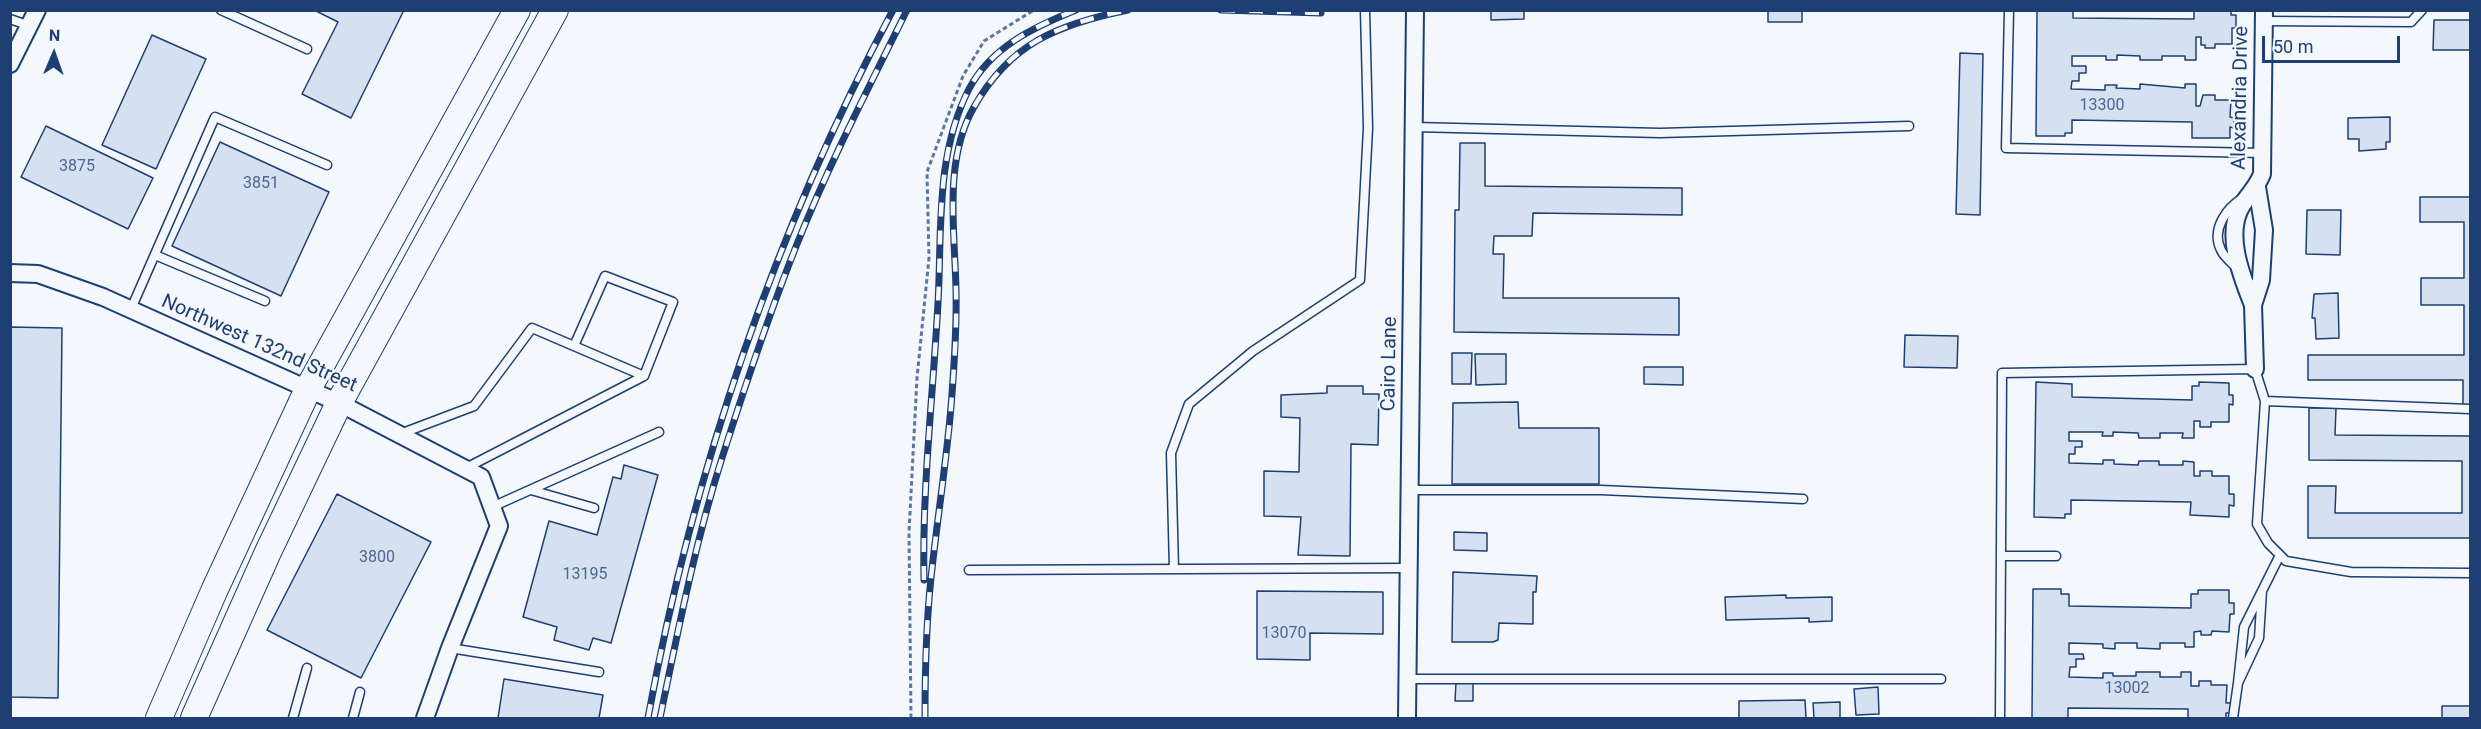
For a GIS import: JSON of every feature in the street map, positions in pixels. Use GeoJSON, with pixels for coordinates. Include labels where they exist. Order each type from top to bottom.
{"type":"FeatureCollection","features":[{"type":"Feature","properties":{"kind":"main road"},"geometry":{"type":"LineString","coordinates":[[159,718],[215,589],[308,389],[517,10]]}},
{"type":"Feature","properties":{"kind":"main road"},"geometry":{"type":"LineString","coordinates":[[194,718],[268,552],[339,403],[555,10]]}},
{"type":"Feature","properties":{"kind":"street"},"geometry":{"type":"LineString","coordinates":[[10,64],[37,10]]}},
{"type":"Feature","properties":{"kind":"street","name":"Cairo Lane"},"geometry":{"type":"LineString","coordinates":[[1407,718],[1415,10]]}},
{"type":"Feature","properties":{"kind":"street","name":"Alexandria Drive"},"geometry":{"type":"LineString","coordinates":[[2255,369],[2253,305],[2241,273],[2235,229],[2241,206],[2254,190],[2262,174],[2264,16]]}},
{"type":"Feature","properties":{"kind":"street","name":"Alexandria Drive"},"geometry":{"type":"LineString","coordinates":[[2253,305],[2261,280],[2264,230],[2254,190]]}},
{"type":"Feature","properties":{"kind":"street","name":"Northwest 132nd Street"},"geometry":{"type":"LineString","coordinates":[[10,273],[38,274],[131,309],[339,403],[481,477],[492,507]]}},
{"type":"Feature","properties":{"kind":"street"},"geometry":{"type":"LineString","coordinates":[[425,718],[450,648],[499,526],[492,507]]}},
{"type":"Feature","properties":{"kind":"lane"},"geometry":{"type":"LineString","coordinates":[[221,10],[307,49]]}},
{"type":"Feature","properties":{"kind":"lane"},"geometry":{"type":"LineString","coordinates":[[1174,569],[1171,453],[1189,404],[1252,351],[1360,280],[1368,128],[1365,10]]}},
{"type":"Feature","properties":{"kind":"lane"},"geometry":{"type":"LineString","coordinates":[[2009,10],[2006,148],[2262,153]]}},
{"type":"Feature","properties":{"kind":"lane"},"geometry":{"type":"LineString","coordinates":[[2264,16],[2411,22],[2422,10]]}},
{"type":"Feature","properties":{"kind":"lane"},"geometry":{"type":"LineString","coordinates":[[10,19],[30,26]]}},
{"type":"Feature","properties":{"kind":"lane"},"geometry":{"type":"LineString","coordinates":[[131,309],[215,117],[327,165]]}},
{"type":"Feature","properties":{"kind":"lane"},"geometry":{"type":"LineString","coordinates":[[1414,127],[1660,133],[1909,126]]}},
{"type":"Feature","properties":{"kind":"lane"},"geometry":{"type":"LineString","coordinates":[[155,255],[265,301]]}},
{"type":"Feature","properties":{"kind":"lane"},"geometry":{"type":"LineString","coordinates":[[465,469],[644,376],[673,302],[605,276],[574,346]]}},
{"type":"Feature","properties":{"kind":"lane"},"geometry":{"type":"LineString","coordinates":[[399,434],[474,406],[532,328],[644,376]]}},
{"type":"Feature","properties":{"kind":"lane"},"geometry":{"type":"LineString","coordinates":[[2000,718],[2002,373],[2255,369],[2265,401],[2257,524],[2268,543],[2286,561],[2351,572],[2470,573]]}},
{"type":"Feature","properties":{"kind":"lane"},"geometry":{"type":"LineString","coordinates":[[2265,401],[2470,409]]}},
{"type":"Feature","properties":{"kind":"lane"},"geometry":{"type":"LineString","coordinates":[[492,507],[659,432]]}},
{"type":"Feature","properties":{"kind":"lane"},"geometry":{"type":"LineString","coordinates":[[531,490],[594,508]]}},
{"type":"Feature","properties":{"kind":"lane"},"geometry":{"type":"LineString","coordinates":[[1409,490],[1601,490],[1803,498]]}},
{"type":"Feature","properties":{"kind":"lane"},"geometry":{"type":"LineString","coordinates":[[2233,718],[2244,627],[2280,555]]}},
{"type":"Feature","properties":{"kind":"lane"},"geometry":{"type":"LineString","coordinates":[[2001,556],[2056,556]]}},
{"type":"Feature","properties":{"kind":"lane"},"geometry":{"type":"LineString","coordinates":[[969,570],[1408,568]]}},
{"type":"Feature","properties":{"kind":"lane"},"geometry":{"type":"LineString","coordinates":[[2238,683],[2259,638],[2262,591]]}},
{"type":"Feature","properties":{"kind":"lane"},"geometry":{"type":"LineString","coordinates":[[450,648],[599,672]]}},
{"type":"Feature","properties":{"kind":"lane"},"geometry":{"type":"LineString","coordinates":[[293,718],[307,668]]}},
{"type":"Feature","properties":{"kind":"lane"},"geometry":{"type":"LineString","coordinates":[[1407,679],[1941,679]]}},
{"type":"Feature","properties":{"kind":"lane"},"geometry":{"type":"LineString","coordinates":[[352,718],[360,692]]}},
{"type":"Feature","properties":{"kind":"path"},"geometry":{"type":"LineString","coordinates":[[911,718],[909,532],[917,378],[929,258],[927,172],[963,76],[984,41],[1034,10]]}},
{"type":"Feature","properties":{"kind":"building"},"geometry":{"type":"Polygon","coordinates":[[[314,10],[404,10],[351,118],[302,94],[338,22],[314,10]]]}},
{"type":"Feature","properties":{"kind":"building"},"geometry":{"type":"Polygon","coordinates":[[[1491,10],[1524,10],[1524,19],[1491,20],[1491,10]]]}},
{"type":"Feature","properties":{"kind":"building"},"geometry":{"type":"Polygon","coordinates":[[[1768,10],[1802,10],[1802,22],[1768,22],[1768,10]]]}},
{"type":"Feature","properties":{"kind":"building"},"geometry":{"type":"Polygon","coordinates":[[[2037,10],[2073,10],[2073,18],[2194,19],[2194,10],[2231,10],[2231,15],[2236,15],[2236,28],[2232,28],[2232,44],[2215,44],[2215,48],[2205,48],[2205,45],[2201,45],[2201,37],[2196,37],[2196,60],[2185,60],[2185,56],[2162,56],[2162,60],[2140,60],[2140,56],[2117,55],[2117,60],[2106,60],[2106,56],[2072,56],[2072,66],[2086,66],[2086,73],[2079,73],[2079,81],[2072,81],[2071,89],[2105,90],[2105,85],[2117,85],[2116,88],[2140,89],[2140,84],[2185,88],[2185,84],[2196,84],[2196,106],[2200,106],[2203,95],[2215,95],[2215,100],[2231,100],[2230,117],[2234,118],[2234,128],[2230,127],[2230,138],[2192,138],[2192,122],[2072,120],[2072,133],[2065,133],[2065,136],[2036,136],[2037,10]]]}},
{"type":"Feature","properties":{"kind":"building"},"geometry":{"type":"Polygon","coordinates":[[[2434,20],[2470,20],[2470,50],[2433,50],[2434,20]]]}},
{"type":"Feature","properties":{"kind":"building"},"geometry":{"type":"Polygon","coordinates":[[[152,35],[206,59],[156,169],[102,145],[152,35]]]}},
{"type":"Feature","properties":{"kind":"building"},"geometry":{"type":"Polygon","coordinates":[[[1960,53],[1983,54],[1980,215],[1956,214],[1960,53]]]}},
{"type":"Feature","properties":{"kind":"building"},"geometry":{"type":"Polygon","coordinates":[[[2390,117],[2390,142],[2386,142],[2386,149],[2359,151],[2359,139],[2348,139],[2348,118],[2390,117]]]}},
{"type":"Feature","properties":{"kind":"building"},"geometry":{"type":"Polygon","coordinates":[[[46,126],[153,178],[128,229],[21,177],[46,126]]]}},
{"type":"Feature","properties":{"kind":"building"},"geometry":{"type":"Polygon","coordinates":[[[220,142],[329,192],[281,296],[172,246],[220,142]]]}},
{"type":"Feature","properties":{"kind":"building"},"geometry":{"type":"Polygon","coordinates":[[[1460,143],[1485,143],[1485,186],[1682,188],[1682,215],[1533,213],[1532,236],[1494,236],[1493,254],[1504,254],[1503,298],[1679,298],[1679,335],[1454,332],[1455,210],[1459,210],[1460,143]]]}},
{"type":"Feature","properties":{"kind":"building"},"geometry":{"type":"Polygon","coordinates":[[[2420,197],[2470,197],[2470,407],[2463,407],[2463,380],[2308,380],[2308,355],[2464,355],[2464,305],[2421,305],[2421,278],[2464,278],[2464,222],[2420,222],[2420,197]]]}},
{"type":"Feature","properties":{"kind":"building"},"geometry":{"type":"Polygon","coordinates":[[[2307,210],[2341,210],[2340,255],[2306,254],[2307,210]]]}},
{"type":"Feature","properties":{"kind":"building"},"geometry":{"type":"Polygon","coordinates":[[[2338,293],[2339,338],[2316,339],[2315,318],[2312,318],[2314,294],[2338,293]]]}},
{"type":"Feature","properties":{"kind":"building"},"geometry":{"type":"Polygon","coordinates":[[[10,327],[62,328],[58,698],[10,697],[10,327]]]}},
{"type":"Feature","properties":{"kind":"building"},"geometry":{"type":"Polygon","coordinates":[[[1905,335],[1958,336],[1957,368],[1904,367],[1905,335]]]}},
{"type":"Feature","properties":{"kind":"building"},"geometry":{"type":"Polygon","coordinates":[[[1452,353],[1472,353],[1471,384],[1452,384],[1452,353]]]}},
{"type":"Feature","properties":{"kind":"building"},"geometry":{"type":"Polygon","coordinates":[[[1475,354],[1506,354],[1506,384],[1476,385],[1475,354]]]}},
{"type":"Feature","properties":{"kind":"building"},"geometry":{"type":"Polygon","coordinates":[[[1644,367],[1683,367],[1683,385],[1644,384],[1644,367]]]}},
{"type":"Feature","properties":{"kind":"building"},"geometry":{"type":"Polygon","coordinates":[[[2036,382],[2072,384],[2072,397],[2192,400],[2192,386],[2199,386],[2199,382],[2229,383],[2229,395],[2233,395],[2233,405],[2229,404],[2229,422],[2211,422],[2211,427],[2200,427],[2200,421],[2194,421],[2194,438],[2182,438],[2183,433],[2160,433],[2160,438],[2139,438],[2138,433],[2113,432],[2113,436],[2102,436],[2103,432],[2069,432],[2069,441],[2082,441],[2082,447],[2075,447],[2075,454],[2069,454],[2069,463],[2103,464],[2103,460],[2114,460],[2114,464],[2138,465],[2139,461],[2159,461],[2159,465],[2183,465],[2183,461],[2194,462],[2194,476],[2200,476],[2200,471],[2212,471],[2212,476],[2229,476],[2229,494],[2234,494],[2234,506],[2229,505],[2229,517],[2190,515],[2191,502],[2071,500],[2071,514],[2065,514],[2065,518],[2034,517],[2036,382]]]}},
{"type":"Feature","properties":{"kind":"building"},"geometry":{"type":"Polygon","coordinates":[[[1327,386],[1363,386],[1363,394],[1379,394],[1378,445],[1351,444],[1350,556],[1298,555],[1301,517],[1264,516],[1264,471],[1299,472],[1300,418],[1281,417],[1281,395],[1327,393],[1327,386]]]}},
{"type":"Feature","properties":{"kind":"building"},"geometry":{"type":"Polygon","coordinates":[[[1518,402],[1519,428],[1599,428],[1599,484],[1452,484],[1453,403],[1518,402]]]}},
{"type":"Feature","properties":{"kind":"building"},"geometry":{"type":"Polygon","coordinates":[[[2309,408],[2336,408],[2335,435],[2470,436],[2470,538],[2308,538],[2308,486],[2336,486],[2335,513],[2462,513],[2462,461],[2309,460],[2309,408]]]}},
{"type":"Feature","properties":{"kind":"building"},"geometry":{"type":"Polygon","coordinates":[[[624,465],[658,475],[611,643],[593,638],[589,650],[554,640],[557,627],[523,617],[549,521],[597,535],[613,477],[621,479],[624,465]]]}},
{"type":"Feature","properties":{"kind":"building"},"geometry":{"type":"Polygon","coordinates":[[[337,494],[431,542],[361,678],[267,630],[337,494]]]}},
{"type":"Feature","properties":{"kind":"building"},"geometry":{"type":"Polygon","coordinates":[[[1454,532],[1487,533],[1487,551],[1454,550],[1454,532]]]}},
{"type":"Feature","properties":{"kind":"building"},"geometry":{"type":"Polygon","coordinates":[[[1453,572],[1537,576],[1536,592],[1533,592],[1533,624],[1499,623],[1498,640],[1493,642],[1452,642],[1453,572]]]}},
{"type":"Feature","properties":{"kind":"building"},"geometry":{"type":"Polygon","coordinates":[[[2033,589],[2061,589],[2061,594],[2069,594],[2069,606],[2191,608],[2191,594],[2198,594],[2198,590],[2229,590],[2229,603],[2234,603],[2234,614],[2230,614],[2229,632],[2212,631],[2211,635],[2201,635],[2201,631],[2194,632],[2194,647],[2185,647],[2185,643],[2160,643],[2160,649],[2137,648],[2137,643],[2115,643],[2115,649],[2103,648],[2103,644],[2069,643],[2069,654],[2083,654],[2084,659],[2076,659],[2076,667],[2070,667],[2069,677],[2103,678],[2103,673],[2113,673],[2113,676],[2136,676],[2136,672],[2160,672],[2160,677],[2181,677],[2181,672],[2191,672],[2191,686],[2199,686],[2199,681],[2211,681],[2211,685],[2227,685],[2226,703],[2231,703],[2230,713],[2226,713],[2226,718],[2188,718],[2188,709],[2068,708],[2068,718],[2032,718],[2033,589]]]}},
{"type":"Feature","properties":{"kind":"building"},"geometry":{"type":"Polygon","coordinates":[[[1257,591],[1383,592],[1383,634],[1310,633],[1310,660],[1257,659],[1257,591]]]}},
{"type":"Feature","properties":{"kind":"building"},"geometry":{"type":"Polygon","coordinates":[[[1786,595],[1786,598],[1832,597],[1832,621],[1809,622],[1809,618],[1726,620],[1725,597],[1786,595]]]}},
{"type":"Feature","properties":{"kind":"building"},"geometry":{"type":"Polygon","coordinates":[[[504,679],[603,695],[599,718],[498,718],[504,679]]]}},
{"type":"Feature","properties":{"kind":"building"},"geometry":{"type":"Polygon","coordinates":[[[1456,682],[1473,683],[1473,701],[1455,701],[1456,682]]]}},
{"type":"Feature","properties":{"kind":"building"},"geometry":{"type":"Polygon","coordinates":[[[1878,687],[1879,714],[1856,715],[1854,689],[1878,687]]]}},
{"type":"Feature","properties":{"kind":"building"},"geometry":{"type":"Polygon","coordinates":[[[1805,700],[1806,718],[1739,718],[1739,701],[1805,700]]]}},
{"type":"Feature","properties":{"kind":"building"},"geometry":{"type":"Polygon","coordinates":[[[1840,702],[1840,718],[1814,718],[1813,703],[1840,702]]]}},
{"type":"Feature","properties":{"kind":"building"},"geometry":{"type":"Polygon","coordinates":[[[2442,706],[2470,706],[2470,718],[2442,718],[2442,706]]]}},
{"type":"Feature","properties":{"kind":"railway"},"geometry":{"type":"LineString","coordinates":[[648,718],[689,534],[714,444],[743,355],[775,266],[811,180],[850,94],[893,10]]}},
{"type":"Feature","properties":{"kind":"railway"},"geometry":{"type":"LineString","coordinates":[[660,718],[703,522],[758,350],[809,214],[907,10]]}},
{"type":"Feature","properties":{"kind":"railway"},"geometry":{"type":"LineString","coordinates":[[924,580],[926,476],[938,303],[942,194],[950,140],[969,89],[989,61],[1029,31],[1076,10]]}},
{"type":"Feature","properties":{"kind":"railway"},"geometry":{"type":"LineString","coordinates":[[925,718],[929,596],[949,429],[955,349],[954,173],[964,128],[988,85],[1020,52],[1058,30],[1128,10]]}},
{"type":"Feature","properties":{"kind":"railway"},"geometry":{"type":"LineString","coordinates":[[1221,10],[1321,13]]}}]}
